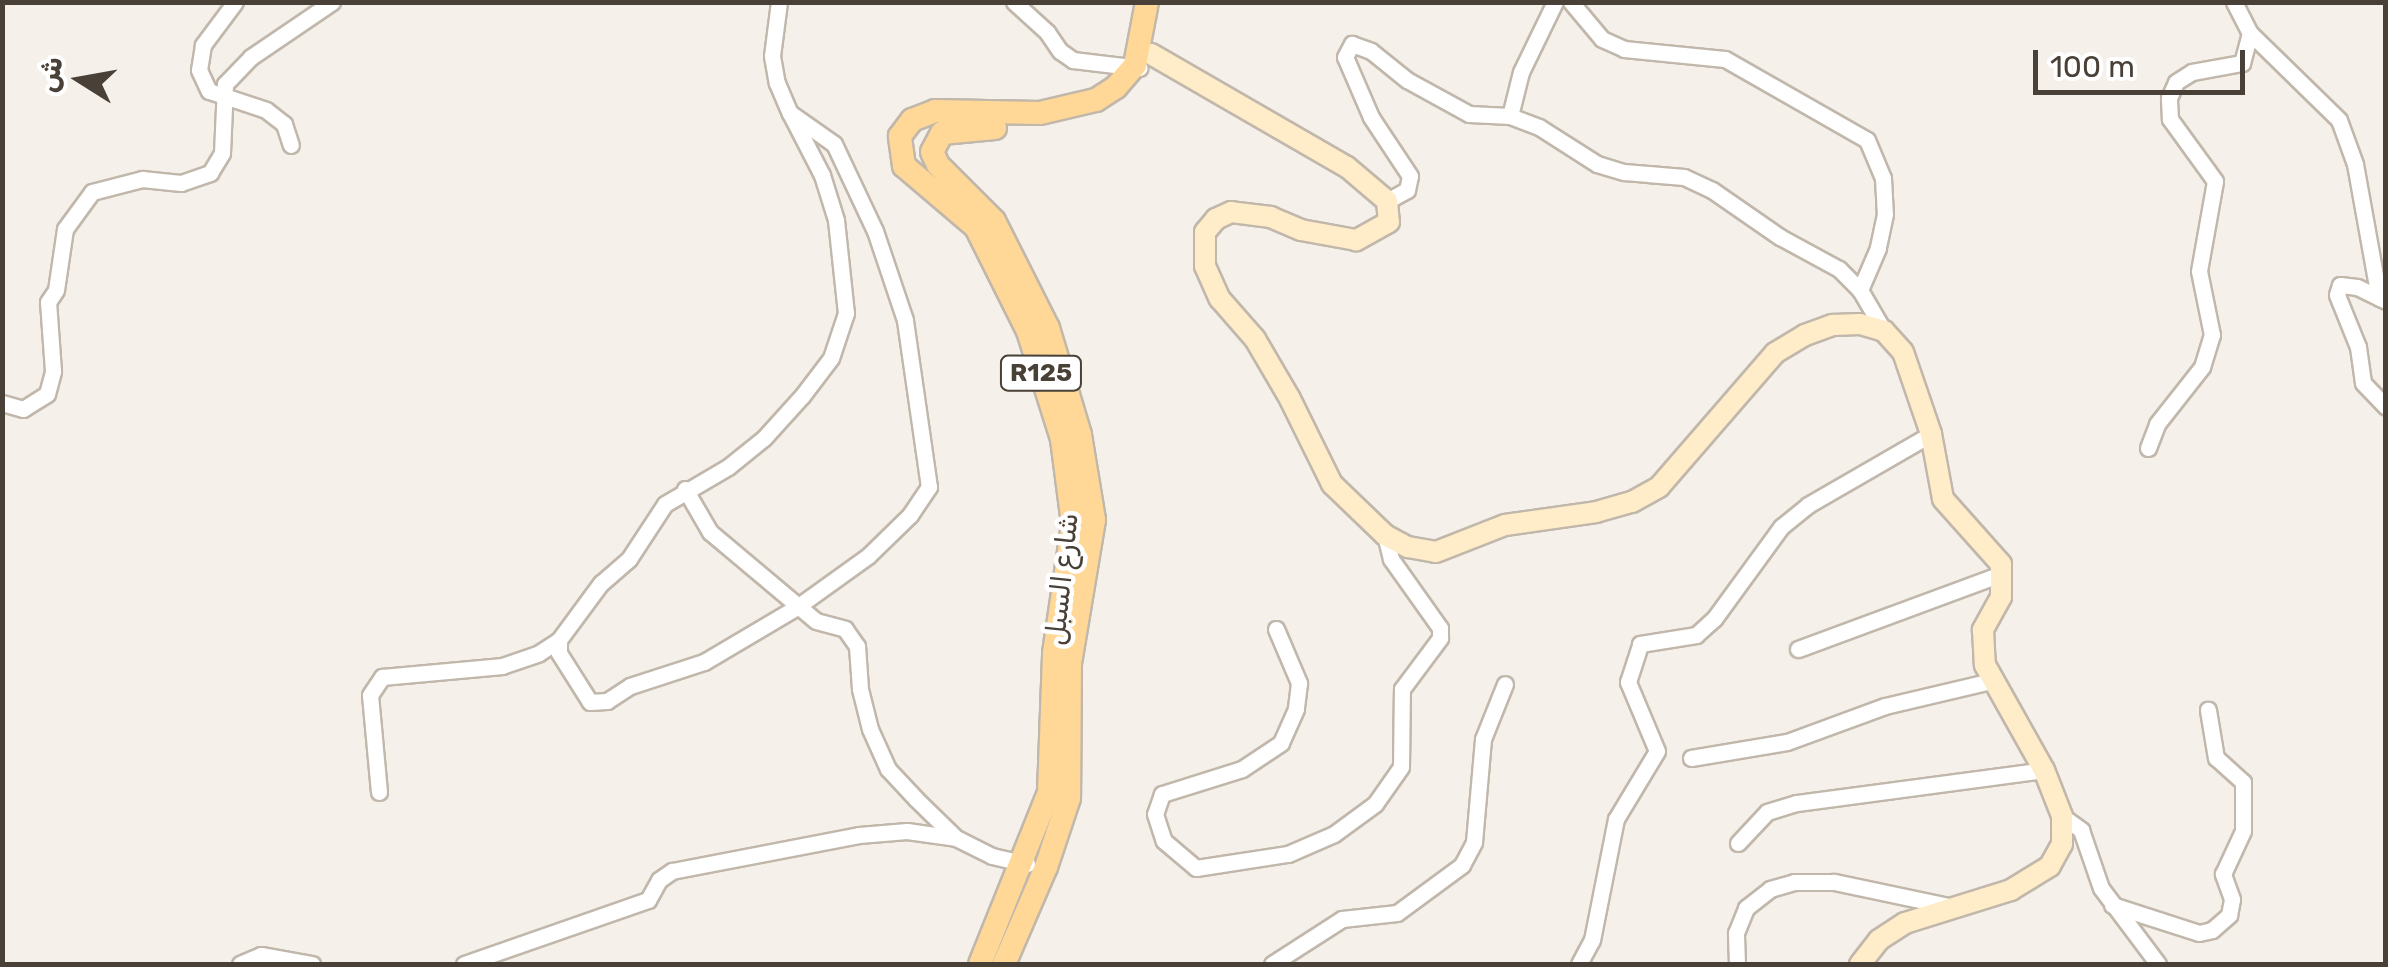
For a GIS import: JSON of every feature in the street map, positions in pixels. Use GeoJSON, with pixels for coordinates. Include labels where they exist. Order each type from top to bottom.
{"type":"FeatureCollection","features":[{"type":"Feature","properties":{"kind":"main road"},"geometry":{"type":"LineString","coordinates":[[1143,63],[1146,2]]}},
{"type":"Feature","properties":{"kind":"main road"},"geometry":{"type":"LineString","coordinates":[[1143,63],[1159,2]]}},
{"type":"Feature","properties":{"kind":"main road","name":"شارع السبل"},"geometry":{"type":"LineString","coordinates":[[980,964],[1069,798],[1070,663],[1094,520],[1080,435],[1048,328],[994,221],[938,165],[933,142],[954,128],[1046,128],[1080,117],[1102,108],[1143,63]]}},
{"type":"Feature","properties":{"kind":"main road","name":"شارع السبل"},"geometry":{"type":"LineString","coordinates":[[1004,964],[1034,865],[1049,792],[1054,653],[1073,524],[1062,439],[1028,331],[976,227],[904,166],[900,136],[912,120],[935,111],[1040,113],[1071,109],[1116,87],[1143,63]]}},
{"type":"Feature","properties":{"kind":"street"},"geometry":{"type":"LineString","coordinates":[[235,2],[203,45],[198,70],[209,92],[266,110],[284,124],[291,145]]}},
{"type":"Feature","properties":{"kind":"street"},"geometry":{"type":"LineString","coordinates":[[2,403],[23,409],[48,394],[53,371],[48,302],[56,290],[65,229],[92,192],[142,179],[181,183],[210,172],[222,153],[226,84],[250,58],[332,2]]}},
{"type":"Feature","properties":{"kind":"street"},"geometry":{"type":"LineString","coordinates":[[379,792],[370,695],[382,678],[502,666],[538,653],[559,640],[601,583],[629,560],[666,504],[685,488],[728,467],[764,438],[832,358],[846,313],[836,220],[822,175],[790,114],[772,56],[778,2]]}},
{"type":"Feature","properties":{"kind":"street"},"geometry":{"type":"LineString","coordinates":[[1014,2],[1047,32],[1060,52],[1074,60],[1143,63],[1315,147],[1387,202],[1390,222],[1356,240],[1301,230],[1271,217],[1231,212],[1216,219],[1205,232],[1205,266],[1220,300],[1255,339],[1290,399],[1332,484],[1385,535],[1408,547],[1436,552],[1505,525],[1596,512],[1632,502],[1658,487],[1775,353],[1833,325],[1860,324],[1884,331]]}},
{"type":"Feature","properties":{"kind":"street"},"geometry":{"type":"LineString","coordinates":[[1510,116],[1522,72],[1555,2]]}},
{"type":"Feature","properties":{"kind":"street"},"geometry":{"type":"LineString","coordinates":[[1570,2],[1602,38],[1624,48],[1725,59],[1866,140],[1882,178],[1885,214],[1878,248],[1860,290]]}},
{"type":"Feature","properties":{"kind":"street"},"geometry":{"type":"LineString","coordinates":[[2234,2],[2250,34],[2339,120],[2355,164],[2382,299],[2340,285],[2337,295],[2358,347],[2362,384],[2386,407]]}},
{"type":"Feature","properties":{"kind":"street"},"geometry":{"type":"LineString","coordinates":[[2148,448],[2157,424],[2202,368],[2212,335],[2199,271],[2216,181],[2170,119],[2169,98],[2181,77],[2242,63],[2250,34]]}},
{"type":"Feature","properties":{"kind":"street"},"geometry":{"type":"LineString","coordinates":[[1387,202],[1408,190],[1410,176],[1371,116],[1345,57],[1346,48],[1358,44],[1408,80],[1469,114],[1510,116],[1539,126],[1597,164],[1624,172],[1684,178],[1712,190],[1780,237],[1840,269],[1860,290],[1884,331],[1902,352],[1931,434],[1943,499],[2001,564],[2001,597],[1983,630],[1991,680],[2044,770],[2062,816],[2062,844],[2050,866],[2011,890],[1905,924],[1879,940],[1860,964]]}},
{"type":"Feature","properties":{"kind":"street"},"geometry":{"type":"LineString","coordinates":[[559,640],[559,653],[590,702],[607,701],[630,686],[704,662],[797,607],[868,556],[910,515],[929,487],[905,320],[874,231],[834,144],[790,114]]}},
{"type":"Feature","properties":{"kind":"street"},"geometry":{"type":"LineString","coordinates":[[1579,964],[1592,940],[1616,819],[1658,751],[1628,682],[1640,644],[1696,635],[1714,619],[1782,527],[1808,505],[1931,434]]}},
{"type":"Feature","properties":{"kind":"street"},"geometry":{"type":"LineString","coordinates":[[685,488],[710,532],[797,607],[816,620],[845,629],[857,646],[860,689],[870,730],[888,769],[956,838]]}},
{"type":"Feature","properties":{"kind":"street"},"geometry":{"type":"LineString","coordinates":[[1276,629],[1298,683],[1296,709],[1281,743],[1242,769],[1162,794],[1154,814],[1164,840],[1196,868],[1288,854],[1334,834],[1375,804],[1401,767],[1402,689],[1440,638],[1440,628],[1391,560],[1385,535]]}},
{"type":"Feature","properties":{"kind":"street"},"geometry":{"type":"LineString","coordinates":[[1798,649],[2001,574]]}},
{"type":"Feature","properties":{"kind":"street"},"geometry":{"type":"LineString","coordinates":[[1692,758],[1787,742],[1884,706],[1991,680]]}},
{"type":"Feature","properties":{"kind":"street"},"geometry":{"type":"LineString","coordinates":[[1272,964],[1328,924],[1397,913],[1462,865],[1474,842],[1483,739],[1505,684]]}},
{"type":"Feature","properties":{"kind":"street"},"geometry":{"type":"LineString","coordinates":[[2112,905],[2199,933],[2212,930],[2229,915],[2232,899],[2223,874],[2243,831],[2244,782],[2216,758],[2208,710]]}},
{"type":"Feature","properties":{"kind":"street"},"geometry":{"type":"LineString","coordinates":[[1738,843],[1767,812],[1796,803],[2044,770]]}},
{"type":"Feature","properties":{"kind":"street"},"geometry":{"type":"LineString","coordinates":[[2062,816],[2081,830],[2112,905],[2158,964]]}},
{"type":"Feature","properties":{"kind":"street"},"geometry":{"type":"LineString","coordinates":[[464,964],[648,900],[659,880],[672,871],[859,835],[907,831],[956,838],[992,856],[1034,865]]}},
{"type":"Feature","properties":{"kind":"street"},"geometry":{"type":"LineString","coordinates":[[1738,964],[1736,933],[1746,908],[1770,889],[1834,882],[1956,908]]}},
{"type":"Feature","properties":{"kind":"street"},"geometry":{"type":"LineString","coordinates":[[240,964],[261,955],[312,964]]}}]}
